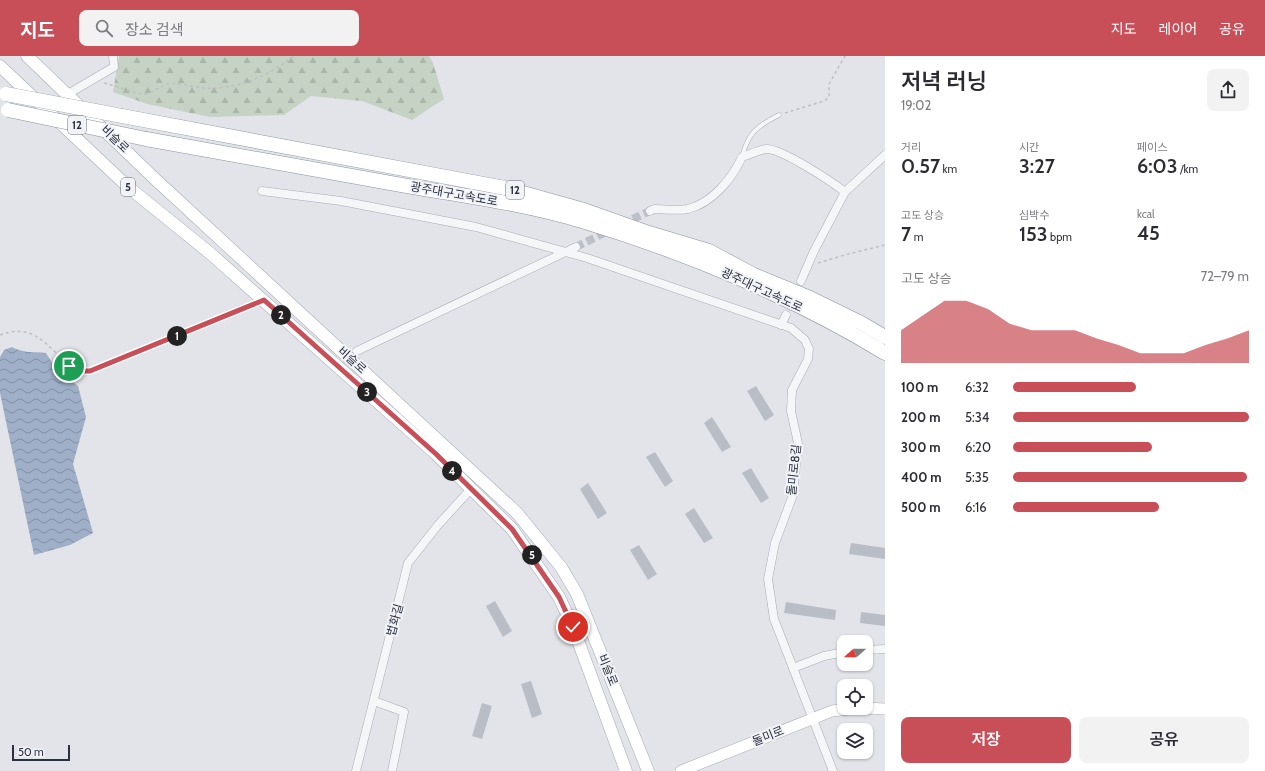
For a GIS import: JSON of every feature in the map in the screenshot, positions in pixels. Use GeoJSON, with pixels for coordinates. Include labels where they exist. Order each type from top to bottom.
{"type":"FeatureCollection","features":[{"type":"Feature","properties":{"kind":"highway","name":"광주대구고속도로"},"geometry":{"type":"LineString","coordinates":[[3,94],[505,188],[570,206],[649,233],[709,251],[754,275],[816,301],[861,323],[885,337]]}},
{"type":"Feature","properties":{"kind":"highway","name":"광주대구고속도로"},"geometry":{"type":"LineString","coordinates":[[4,109],[146,139],[502,203],[581,221],[705,265],[746,282],[859,337],[885,353]]}},
{"type":"Feature","properties":{"kind":"main road","name":"비슬로"},"geometry":{"type":"LineString","coordinates":[[27,56],[155,179],[518,513],[561,568],[577,594],[648,771]]}},
{"type":"Feature","properties":{"kind":"main road","name":"비슬로"},"geometry":{"type":"LineString","coordinates":[[0,66],[127,186],[205,249],[264,300],[436,454],[470,490],[512,529],[559,597],[573,627],[626,771]]}},
{"type":"Feature","properties":{"kind":"main road"},"geometry":{"type":"LineString","coordinates":[[873,708],[885,709]]}},
{"type":"Feature","properties":{"kind":"main road","name":"돌미로"},"geometry":{"type":"LineString","coordinates":[[681,771],[832,711],[837,710]]}},
{"type":"Feature","properties":{"kind":"street"},"geometry":{"type":"LineString","coordinates":[[68,94],[114,67],[113,56]]}},
{"type":"Feature","properties":{"kind":"street"},"geometry":{"type":"LineString","coordinates":[[650,211],[654,209],[687,209],[707,201],[737,169],[742,157],[766,149],[781,152],[831,181],[845,192]]}},
{"type":"Feature","properties":{"kind":"street"},"geometry":{"type":"LineString","coordinates":[[801,281],[845,192],[885,155]]}},
{"type":"Feature","properties":{"kind":"street","name":"돌미로8길"},"geometry":{"type":"LineString","coordinates":[[262,191],[340,201],[476,227],[566,252],[736,309],[791,328],[805,340],[809,349],[808,359],[792,390],[791,411],[798,443],[793,495],[775,543],[768,579],[774,619],[833,771]]}},
{"type":"Feature","properties":{"kind":"street"},"geometry":{"type":"LineString","coordinates":[[357,352],[576,247]]}},
{"type":"Feature","properties":{"kind":"street"},"geometry":{"type":"LineString","coordinates":[[781,325],[786,315]]}},
{"type":"Feature","properties":{"kind":"street","name":"법화길"},"geometry":{"type":"LineString","coordinates":[[356,771],[408,563],[438,525],[470,490]]}},
{"type":"Feature","properties":{"kind":"street"},"geometry":{"type":"LineString","coordinates":[[873,650],[885,649]]}},
{"type":"Feature","properties":{"kind":"street"},"geometry":{"type":"LineString","coordinates":[[793,668],[824,656],[837,653]]}},
{"type":"Feature","properties":{"kind":"street"},"geometry":{"type":"LineString","coordinates":[[374,701],[404,712],[392,771]]}},
{"type":"Feature","properties":{"kind":"lane"},"geometry":{"type":"LineString","coordinates":[[742,157],[746,142],[752,132],[779,115]]}},
{"type":"Feature","properties":{"kind":"path"},"geometry":{"type":"LineString","coordinates":[[92,79],[145,94],[167,84],[189,84],[204,88],[222,86],[254,81],[277,69],[294,56]]}},
{"type":"Feature","properties":{"kind":"path"},"geometry":{"type":"LineString","coordinates":[[779,115],[824,101],[828,97],[829,84],[832,77],[845,56]]}},
{"type":"Feature","properties":{"kind":"path"},"geometry":{"type":"LineString","coordinates":[[808,266],[814,266],[821,261],[885,245]]}},
{"type":"Feature","properties":{"kind":"path"},"geometry":{"type":"LineString","coordinates":[[0,335],[16,331],[31,334],[51,346],[69,366],[81,371],[90,371],[264,300]]}},
{"type":"Feature","properties":{"kind":"green space"},"geometry":{"type":"Polygon","coordinates":[[[119,56],[429,56],[433,63],[444,99],[412,120],[362,101],[311,96],[284,115],[210,117],[147,104],[113,92],[119,56]]]}},
{"type":"Feature","properties":{"kind":"water"},"geometry":{"type":"Polygon","coordinates":[[[12,347],[25,351],[46,353],[56,369],[78,386],[86,417],[73,464],[93,533],[70,545],[34,555],[0,393],[0,357],[4,350],[12,347]]]}},
{"type":"Feature","properties":{"kind":"building"},"geometry":{"type":"Polygon","coordinates":[[[756,386],[774,415],[765,421],[747,391],[756,386]]]}},
{"type":"Feature","properties":{"kind":"building"},"geometry":{"type":"Polygon","coordinates":[[[712,417],[731,447],[722,452],[704,423],[712,417]]]}},
{"type":"Feature","properties":{"kind":"building"},"geometry":{"type":"Polygon","coordinates":[[[655,452],[673,481],[665,487],[646,457],[655,452]]]}},
{"type":"Feature","properties":{"kind":"building"},"geometry":{"type":"Polygon","coordinates":[[[751,468],[769,498],[761,503],[742,473],[751,468]]]}},
{"type":"Feature","properties":{"kind":"building"},"geometry":{"type":"Polygon","coordinates":[[[588,483],[607,513],[598,519],[580,489],[588,483]]]}},
{"type":"Feature","properties":{"kind":"building"},"geometry":{"type":"Polygon","coordinates":[[[694,508],[713,538],[704,543],[685,514],[694,508]]]}},
{"type":"Feature","properties":{"kind":"building"},"geometry":{"type":"Polygon","coordinates":[[[851,543],[885,548],[885,559],[849,554],[851,543]]]}},
{"type":"Feature","properties":{"kind":"building"},"geometry":{"type":"Polygon","coordinates":[[[639,545],[657,574],[648,580],[630,550],[639,545]]]}},
{"type":"Feature","properties":{"kind":"building"},"geometry":{"type":"Polygon","coordinates":[[[495,601],[512,631],[503,637],[486,606],[495,601]]]}},
{"type":"Feature","properties":{"kind":"building"},"geometry":{"type":"Polygon","coordinates":[[[786,602],[836,610],[835,620],[784,613],[786,602]]]}},
{"type":"Feature","properties":{"kind":"building"},"geometry":{"type":"Polygon","coordinates":[[[861,612],[885,615],[885,626],[860,623],[861,612]]]}},
{"type":"Feature","properties":{"kind":"building"},"geometry":{"type":"Polygon","coordinates":[[[531,681],[542,714],[532,718],[521,684],[531,681]]]}},
{"type":"Feature","properties":{"kind":"building"},"geometry":{"type":"Polygon","coordinates":[[[482,703],[492,706],[482,739],[472,736],[482,703]]]}},
{"type":"Feature","properties":{"kind":"tunnel"},"geometry":{"type":"LineString","coordinates":[[622,224],[650,211]]}},
{"type":"Feature","properties":{"kind":"tunnel"},"geometry":{"type":"LineString","coordinates":[[576,247],[610,230]]}},
{"type":"Feature","properties":{"kind":"route"},"geometry":{"type":"LineString","coordinates":[[69,366],[81,371],[90,371],[264,300],[436,454],[470,490],[512,529],[536,561],[559,597],[573,627]]}}]}
